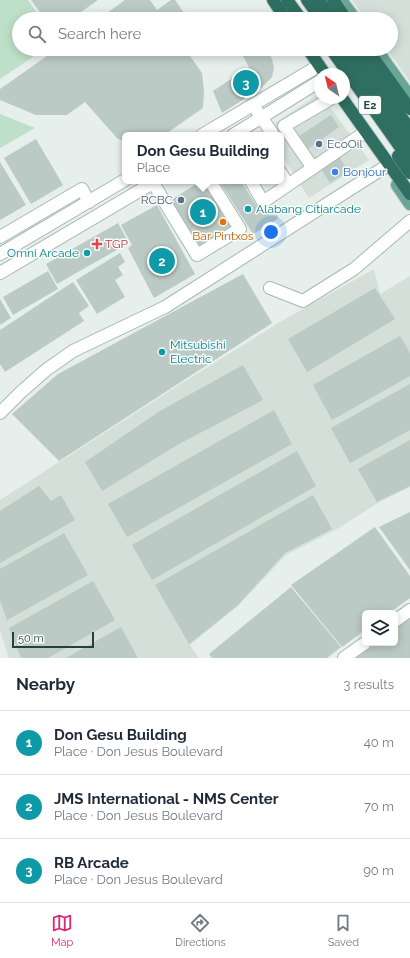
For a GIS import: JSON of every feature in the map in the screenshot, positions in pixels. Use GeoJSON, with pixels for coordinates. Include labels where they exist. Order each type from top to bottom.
{"type":"FeatureCollection","features":[{"type":"Feature","properties":{"kind":"highway"},"geometry":{"type":"LineString","coordinates":[[273,0],[281,12]]}},
{"type":"Feature","properties":{"kind":"highway"},"geometry":{"type":"LineString","coordinates":[[287,0],[295,12]]}},
{"type":"Feature","properties":{"kind":"highway"},"geometry":{"type":"LineString","coordinates":[[296,0],[305,12]]}},
{"type":"Feature","properties":{"kind":"highway"},"geometry":{"type":"LineString","coordinates":[[307,0],[316,12]]}},
{"type":"Feature","properties":{"kind":"highway"},"geometry":{"type":"LineString","coordinates":[[319,0],[327,12]]}},
{"type":"Feature","properties":{"kind":"highway"},"geometry":{"type":"LineString","coordinates":[[333,0],[341,12]]}},
{"type":"Feature","properties":{"kind":"highway"},"geometry":{"type":"LineString","coordinates":[[312,56],[318,68]]}},
{"type":"Feature","properties":{"kind":"highway"},"geometry":{"type":"LineString","coordinates":[[327,56],[336,68]]}},
{"type":"Feature","properties":{"kind":"highway","name":"E2"},"geometry":{"type":"LineString","coordinates":[[336,56],[410,161]]}},
{"type":"Feature","properties":{"kind":"highway","name":"E2"},"geometry":{"type":"LineString","coordinates":[[347,56],[410,145]]}},
{"type":"Feature","properties":{"kind":"highway","name":"E2"},"geometry":{"type":"LineString","coordinates":[[358,56],[410,129]]}},
{"type":"Feature","properties":{"kind":"highway","name":"E2"},"geometry":{"type":"LineString","coordinates":[[373,56],[410,109]]}},
{"type":"Feature","properties":{"kind":"highway","name":"E2"},"geometry":{"type":"LineString","coordinates":[[350,88],[410,173]]}},
{"type":"Feature","properties":{"kind":"highway","name":"E2"},"geometry":{"type":"LineString","coordinates":[[346,104],[410,194]]}},
{"type":"Feature","properties":{"kind":"main road"},"geometry":{"type":"LineString","coordinates":[[266,0],[275,12]]}},
{"type":"Feature","properties":{"kind":"main road"},"geometry":{"type":"LineString","coordinates":[[341,0],[350,12]]}},
{"type":"Feature","properties":{"kind":"main road"},"geometry":{"type":"LineString","coordinates":[[307,56],[317,68]]}},
{"type":"Feature","properties":{"kind":"main road"},"geometry":{"type":"LineString","coordinates":[[381,56],[410,97]]}},
{"type":"Feature","properties":{"kind":"main road"},"geometry":{"type":"LineString","coordinates":[[337,104],[410,204]]}},
{"type":"Feature","properties":{"kind":"street"},"geometry":{"type":"LineString","coordinates":[[207,132],[253,105],[314,75]]}},
{"type":"Feature","properties":{"kind":"street"},"geometry":{"type":"LineString","coordinates":[[239,132],[314,85]]}},
{"type":"Feature","properties":{"kind":"street"},"geometry":{"type":"LineString","coordinates":[[298,95],[308,112]]}},
{"type":"Feature","properties":{"kind":"street"},"geometry":{"type":"LineString","coordinates":[[274,132],[322,104]]}},
{"type":"Feature","properties":{"kind":"street"},"geometry":{"type":"LineString","coordinates":[[253,105],[270,132]]}},
{"type":"Feature","properties":{"kind":"street"},"geometry":{"type":"LineString","coordinates":[[284,126],[314,168]]}},
{"type":"Feature","properties":{"kind":"street"},"geometry":{"type":"LineString","coordinates":[[253,184],[263,202],[361,136]]}},
{"type":"Feature","properties":{"kind":"street"},"geometry":{"type":"LineString","coordinates":[[0,413],[46,370],[73,351],[164,307],[384,167]]}},
{"type":"Feature","properties":{"kind":"street"},"geometry":{"type":"LineString","coordinates":[[284,179],[288,185]]}},
{"type":"Feature","properties":{"kind":"street"},"geometry":{"type":"LineString","coordinates":[[0,254],[122,182]]}},
{"type":"Feature","properties":{"kind":"street"},"geometry":{"type":"LineString","coordinates":[[0,273],[151,184]]}},
{"type":"Feature","properties":{"kind":"street"},"geometry":{"type":"LineString","coordinates":[[155,184],[197,256],[240,229],[212,184]]}},
{"type":"Feature","properties":{"kind":"street"},"geometry":{"type":"LineString","coordinates":[[0,237],[82,189],[89,202]]}},
{"type":"Feature","properties":{"kind":"street"},"geometry":{"type":"LineString","coordinates":[[109,190],[117,204]]}},
{"type":"Feature","properties":{"kind":"street"},"geometry":{"type":"LineString","coordinates":[[270,288],[303,301],[354,269],[410,220]]}},
{"type":"Feature","properties":{"kind":"street"},"geometry":{"type":"LineString","coordinates":[[398,619],[410,610]]}},
{"type":"Feature","properties":{"kind":"street"},"geometry":{"type":"LineString","coordinates":[[344,658],[362,645]]}},
{"type":"Feature","properties":{"kind":"shaded area"},"geometry":{"type":"Polygon","coordinates":[[[352,0],[410,0],[410,82],[392,56],[398,56],[398,12],[361,12],[352,0]]]}},
{"type":"Feature","properties":{"kind":"shaded area","name":"EcoOil"},"geometry":{"type":"Polygon","coordinates":[[[314,97],[314,104],[327,104],[369,160],[309,198],[284,159],[284,132],[268,132],[266,129],[314,97]]]}},
{"type":"Feature","properties":{"kind":"shaded area","name":"Mitsubishi Electric"},"geometry":{"type":"Polygon","coordinates":[[[374,269],[380,294],[410,276],[410,487],[381,501],[337,529],[286,555],[239,605],[190,645],[199,658],[9,658],[0,631],[0,500],[280,322],[374,269]]]}},
{"type":"Feature","properties":{"kind":"green space"},"geometry":{"type":"Polygon","coordinates":[[[0,0],[28,0],[36,12],[12,12],[12,56],[34,56],[0,79],[0,0]]]}},
{"type":"Feature","properties":{"kind":"green space"},"geometry":{"type":"Polygon","coordinates":[[[0,114],[35,128],[0,148],[0,114]]]}},
{"type":"Feature","properties":{"kind":"building"},"geometry":{"type":"Polygon","coordinates":[[[31,0],[98,0],[81,12],[40,12],[31,0]]]}},
{"type":"Feature","properties":{"kind":"building"},"geometry":{"type":"Polygon","coordinates":[[[125,0],[150,0],[157,10],[171,0],[175,0],[183,12],[109,12],[125,0]]]}},
{"type":"Feature","properties":{"kind":"building"},"geometry":{"type":"Polygon","coordinates":[[[47,56],[190,56],[202,73],[204,91],[203,108],[168,132],[122,132],[122,140],[117,138],[85,102],[67,115],[36,115],[0,100],[0,89],[47,56]]]}},
{"type":"Feature","properties":{"kind":"building"},"geometry":{"type":"Polygon","coordinates":[[[243,56],[270,56],[274,68],[272,77],[261,88],[222,113],[213,91],[249,67],[243,56]]]}},
{"type":"Feature","properties":{"kind":"building"},"geometry":{"type":"Polygon","coordinates":[[[331,115],[339,127],[308,149],[299,136],[331,115]]]}},
{"type":"Feature","properties":{"kind":"building"},"geometry":{"type":"Polygon","coordinates":[[[36,139],[63,185],[31,204],[4,158],[36,139]]]}},
{"type":"Feature","properties":{"kind":"building"},"geometry":{"type":"Polygon","coordinates":[[[339,157],[348,171],[330,183],[321,169],[339,157]]]}},
{"type":"Feature","properties":{"kind":"building"},"geometry":{"type":"Polygon","coordinates":[[[0,162],[26,205],[0,220],[0,162]]]}},
{"type":"Feature","properties":{"kind":"building"},"geometry":{"type":"Polygon","coordinates":[[[196,184],[210,184],[235,225],[200,247],[171,200],[196,184]]]}},
{"type":"Feature","properties":{"kind":"building","name":"Alabang Citiarcade"},"geometry":{"type":"Polygon","coordinates":[[[221,184],[243,184],[261,213],[271,206],[279,218],[253,234],[221,184]]]}},
{"type":"Feature","properties":{"kind":"building"},"geometry":{"type":"Polygon","coordinates":[[[157,205],[195,274],[154,298],[128,248],[132,245],[121,225],[157,205]]]}},
{"type":"Feature","properties":{"kind":"building","name":"Omni Arcade"},"geometry":{"type":"Polygon","coordinates":[[[118,223],[129,243],[57,284],[46,264],[118,223]]]}},
{"type":"Feature","properties":{"kind":"building"},"geometry":{"type":"Polygon","coordinates":[[[120,253],[125,262],[118,267],[123,275],[115,280],[125,297],[97,314],[76,280],[120,253]]]}},
{"type":"Feature","properties":{"kind":"building"},"geometry":{"type":"Polygon","coordinates":[[[48,271],[58,289],[13,315],[3,297],[48,271]]]}},
{"type":"Feature","properties":{"kind":"building","name":"Mitsubishi Electric"},"geometry":{"type":"Polygon","coordinates":[[[243,274],[272,323],[59,461],[12,414],[58,374],[243,274]]]}},
{"type":"Feature","properties":{"kind":"building"},"geometry":{"type":"Polygon","coordinates":[[[73,282],[89,306],[79,313],[84,321],[5,372],[0,364],[0,330],[73,282]]]}},
{"type":"Feature","properties":{"kind":"building"},"geometry":{"type":"Polygon","coordinates":[[[375,288],[395,319],[307,372],[288,339],[375,288]]]}},
{"type":"Feature","properties":{"kind":"building"},"geometry":{"type":"Polygon","coordinates":[[[0,299],[11,318],[0,325],[0,299]]]}},
{"type":"Feature","properties":{"kind":"building"},"geometry":{"type":"Polygon","coordinates":[[[400,336],[410,353],[410,376],[332,420],[313,385],[400,336]]]}},
{"type":"Feature","properties":{"kind":"building"},"geometry":{"type":"Polygon","coordinates":[[[243,365],[263,400],[179,444],[102,491],[85,462],[160,411],[243,365]]]}},
{"type":"Feature","properties":{"kind":"building"},"geometry":{"type":"Polygon","coordinates":[[[410,384],[410,430],[350,463],[331,428],[410,384]]]}},
{"type":"Feature","properties":{"kind":"building"},"geometry":{"type":"Polygon","coordinates":[[[274,410],[292,444],[127,537],[108,504],[274,410]]]}},
{"type":"Feature","properties":{"kind":"building"},"geometry":{"type":"Polygon","coordinates":[[[410,440],[410,486],[377,502],[358,469],[410,440]]]}},
{"type":"Feature","properties":{"kind":"building"},"geometry":{"type":"Polygon","coordinates":[[[297,451],[316,486],[152,580],[132,545],[297,451]]]}},
{"type":"Feature","properties":{"kind":"building"},"geometry":{"type":"Polygon","coordinates":[[[39,486],[51,501],[61,495],[75,520],[0,563],[0,511],[39,486]]]}},
{"type":"Feature","properties":{"kind":"building"},"geometry":{"type":"Polygon","coordinates":[[[313,495],[332,529],[285,553],[237,606],[189,644],[155,585],[313,495]]]}},
{"type":"Feature","properties":{"kind":"building"},"geometry":{"type":"Polygon","coordinates":[[[410,512],[410,570],[379,527],[410,512]]]}},
{"type":"Feature","properties":{"kind":"building"},"geometry":{"type":"Polygon","coordinates":[[[375,527],[410,576],[410,598],[393,610],[362,610],[362,632],[342,647],[291,585],[375,527]]]}},
{"type":"Feature","properties":{"kind":"building"},"geometry":{"type":"Polygon","coordinates":[[[64,533],[88,575],[7,620],[0,600],[0,569],[64,533]]]}},
{"type":"Feature","properties":{"kind":"building"},"geometry":{"type":"Polygon","coordinates":[[[93,581],[115,620],[48,658],[21,658],[9,628],[93,581]]]}},
{"type":"Feature","properties":{"kind":"building"},"geometry":{"type":"Polygon","coordinates":[[[291,587],[341,647],[327,658],[212,658],[209,654],[291,587]]]}},
{"type":"Feature","properties":{"kind":"building"},"geometry":{"type":"Polygon","coordinates":[[[410,616],[410,658],[353,658],[369,646],[398,646],[398,625],[410,616]]]}},
{"type":"Feature","properties":{"kind":"building"},"geometry":{"type":"Polygon","coordinates":[[[121,627],[138,658],[66,658],[121,627]]]}},
{"type":"Feature","properties":{"kind":"place","name":"RB Arcade"},"geometry":{"type":"Point","coordinates":[246,83]}},
{"type":"Feature","properties":{"kind":"place","name":"EcoOil"},"geometry":{"type":"Point","coordinates":[319,144]}},
{"type":"Feature","properties":{"kind":"place","name":"Bonjour"},"geometry":{"type":"Point","coordinates":[335,172]}},
{"type":"Feature","properties":{"kind":"place","name":"RCBC"},"geometry":{"type":"Point","coordinates":[181,200]}},
{"type":"Feature","properties":{"kind":"place","name":"Alabang Citiarcade"},"geometry":{"type":"Point","coordinates":[248,209]}},
{"type":"Feature","properties":{"kind":"place","name":"Don Gesu Building"},"geometry":{"type":"Point","coordinates":[203,212]}},
{"type":"Feature","properties":{"kind":"place","name":"Bar Pintxos"},"geometry":{"type":"Point","coordinates":[223,222]}},
{"type":"Feature","properties":{"kind":"place","name":"TGP"},"geometry":{"type":"Point","coordinates":[97,244]}},
{"type":"Feature","properties":{"kind":"place","name":"Omni Arcade"},"geometry":{"type":"Point","coordinates":[87,253]}},
{"type":"Feature","properties":{"kind":"place","name":"JMS International - NMS Center"},"geometry":{"type":"Point","coordinates":[162,261]}},
{"type":"Feature","properties":{"kind":"place","name":"Mitsubishi Electric"},"geometry":{"type":"Point","coordinates":[162,352]}}]}
